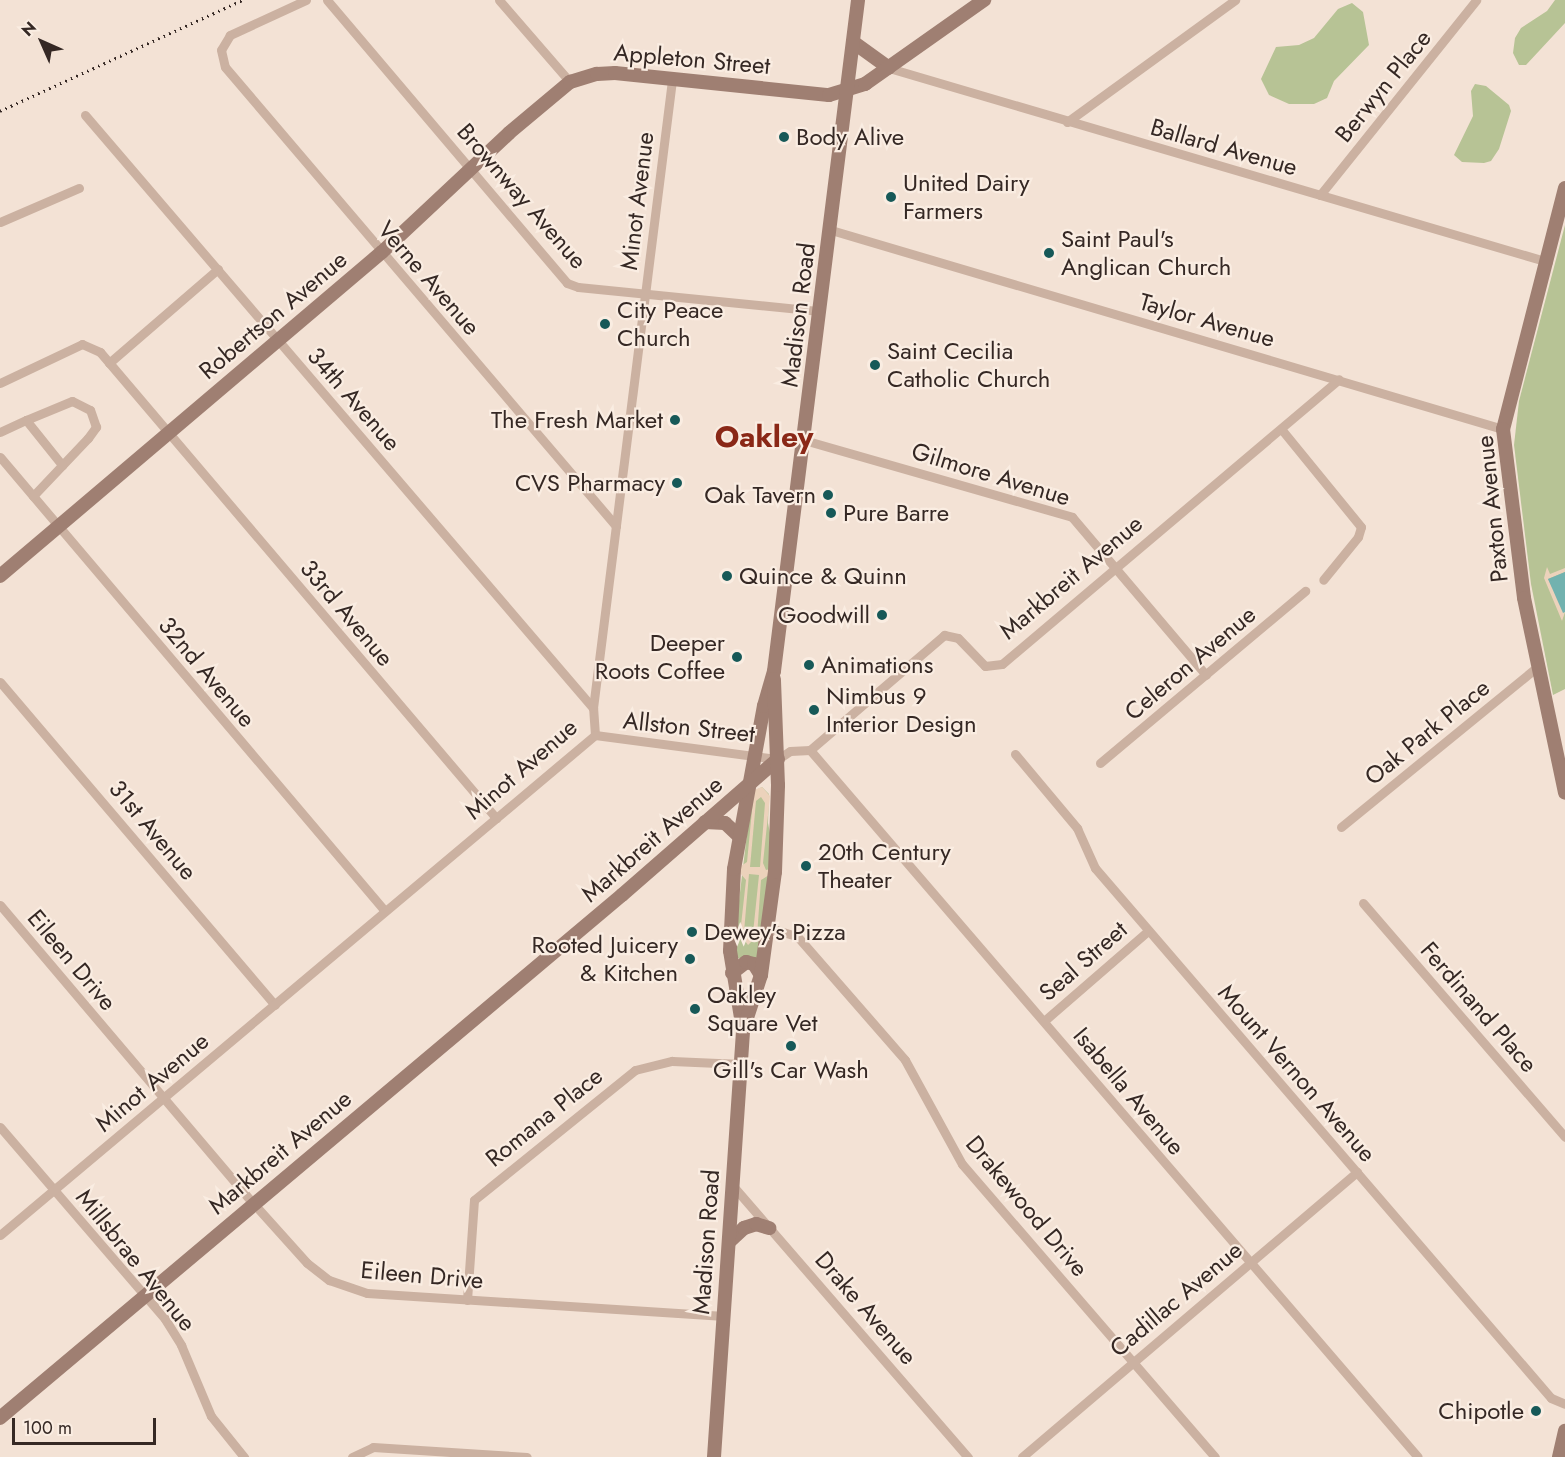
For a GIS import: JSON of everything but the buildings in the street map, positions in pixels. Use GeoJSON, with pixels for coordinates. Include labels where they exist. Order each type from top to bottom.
{"type":"FeatureCollection","features":[{"type":"Feature","properties":{"kind":"street","name":"Verne Avenue"},"geometry":{"type":"LineString","coordinates":[[306,0],[230,35],[221,50],[225,67],[616,526]]}},
{"type":"Feature","properties":{"kind":"street","name":"Brownway Avenue"},"geometry":{"type":"LineString","coordinates":[[327,0],[567,283],[820,311]]}},
{"type":"Feature","properties":{"kind":"street"},"geometry":{"type":"LineString","coordinates":[[499,0],[570,82]]}},
{"type":"Feature","properties":{"kind":"street","name":"Madison Road"},"geometry":{"type":"LineString","coordinates":[[743,1030],[732,977],[730,915],[738,835],[764,706],[774,671],[858,0]]}},
{"type":"Feature","properties":{"kind":"street"},"geometry":{"type":"LineString","coordinates":[[847,91],[889,68],[984,0]]}},
{"type":"Feature","properties":{"kind":"street"},"geometry":{"type":"LineString","coordinates":[[1066,122],[1235,0]]}},
{"type":"Feature","properties":{"kind":"street","name":"Berwyn Place"},"geometry":{"type":"LineString","coordinates":[[1320,195],[1476,0]]}},
{"type":"Feature","properties":{"kind":"street"},"geometry":{"type":"LineString","coordinates":[[853,42],[889,68]]}},
{"type":"Feature","properties":{"kind":"street","name":"Ballard Avenue"},"geometry":{"type":"LineString","coordinates":[[889,68],[1066,122],[1548,262]]}},
{"type":"Feature","properties":{"kind":"street","name":"Appleton Street"},"geometry":{"type":"LineString","coordinates":[[570,82],[597,74],[829,95],[847,91]]}},
{"type":"Feature","properties":{"kind":"street","name":"Minot Avenue"},"geometry":{"type":"LineString","coordinates":[[0,1235],[595,735],[593,708],[672,80]]}},
{"type":"Feature","properties":{"kind":"street","name":"Robertson Avenue"},"geometry":{"type":"LineString","coordinates":[[0,576],[382,252],[471,169],[570,82]]}},
{"type":"Feature","properties":{"kind":"street","name":"34th Avenue"},"geometry":{"type":"LineString","coordinates":[[85,116],[593,708]]}},
{"type":"Feature","properties":{"kind":"street"},"geometry":{"type":"LineString","coordinates":[[0,222],[79,188]]}},
{"type":"Feature","properties":{"kind":"street","name":"Paxton Avenue"},"geometry":{"type":"LineString","coordinates":[[1565,188],[1548,262],[1503,429],[1510,500],[1537,667],[1565,793]]}},
{"type":"Feature","properties":{"kind":"street","name":"Taylor Avenue"},"geometry":{"type":"LineString","coordinates":[[831,230],[1503,429]]}},
{"type":"Feature","properties":{"kind":"street"},"geometry":{"type":"LineString","coordinates":[[110,363],[218,269]]}},
{"type":"Feature","properties":{"kind":"street","name":"33rd Avenue"},"geometry":{"type":"LineString","coordinates":[[0,383],[82,345],[100,352],[496,818]]}},
{"type":"Feature","properties":{"kind":"street","name":"Markbreit Avenue"},"geometry":{"type":"LineString","coordinates":[[0,1418],[778,759],[790,751],[810,750],[940,638],[958,638],[980,663],[997,667],[1282,430],[1339,379]]}},
{"type":"Feature","properties":{"kind":"street"},"geometry":{"type":"LineString","coordinates":[[0,432],[66,401],[77,402],[90,410],[96,427],[33,495]]}},
{"type":"Feature","properties":{"kind":"street"},"geometry":{"type":"LineString","coordinates":[[26,420],[62,465]]}},
{"type":"Feature","properties":{"kind":"street"},"geometry":{"type":"LineString","coordinates":[[1282,430],[1361,527],[1358,537],[1323,579]]}},
{"type":"Feature","properties":{"kind":"street","name":"Gilmore Avenue"},"geometry":{"type":"LineString","coordinates":[[804,440],[1072,517],[1206,675]]}},
{"type":"Feature","properties":{"kind":"street","name":"32nd Avenue"},"geometry":{"type":"LineString","coordinates":[[0,457],[386,911]]}},
{"type":"Feature","properties":{"kind":"street","name":"Celeron Avenue"},"geometry":{"type":"LineString","coordinates":[[1100,763],[1305,591]]}},
{"type":"Feature","properties":{"kind":"street","name":"Oak Park Place"},"geometry":{"type":"LineString","coordinates":[[1341,827],[1537,667]]}},
{"type":"Feature","properties":{"kind":"street","name":"Madison Road"},"geometry":{"type":"LineString","coordinates":[[714,1457],[743,1030],[760,978],[770,928],[778,759],[774,671]]}},
{"type":"Feature","properties":{"kind":"street","name":"31st Avenue"},"geometry":{"type":"LineString","coordinates":[[0,682],[275,1005]]}},
{"type":"Feature","properties":{"kind":"street"},"geometry":{"type":"LineString","coordinates":[[764,706],[778,740]]}},
{"type":"Feature","properties":{"kind":"street","name":"Allston Street"},"geometry":{"type":"LineString","coordinates":[[595,735],[755,753],[778,759]]}},
{"type":"Feature","properties":{"kind":"street","name":"Isabella Avenue"},"geometry":{"type":"LineString","coordinates":[[810,750],[1418,1457]]}},
{"type":"Feature","properties":{"kind":"street","name":"Mount Vernon Avenue"},"geometry":{"type":"LineString","coordinates":[[1015,754],[1072,820],[1090,862],[1148,931],[1551,1398],[1565,1404]]}},
{"type":"Feature","properties":{"kind":"street"},"geometry":{"type":"LineString","coordinates":[[705,822],[725,823],[738,835]]}},
{"type":"Feature","properties":{"kind":"street","name":"Ferdinand Place"},"geometry":{"type":"LineString","coordinates":[[1363,903],[1565,1137]]}},
{"type":"Feature","properties":{"kind":"street","name":"Eileen Drive"},"geometry":{"type":"LineString","coordinates":[[0,905],[254,1204],[307,1263],[341,1286],[367,1293],[724,1316]]}},
{"type":"Feature","properties":{"kind":"street","name":"Drakewood Drive"},"geometry":{"type":"LineString","coordinates":[[770,928],[797,936],[904,1060],[963,1164],[1215,1457]]}},
{"type":"Feature","properties":{"kind":"street","name":"Seal Street"},"geometry":{"type":"LineString","coordinates":[[1044,1021],[1148,931]]}},
{"type":"Feature","properties":{"kind":"street"},"geometry":{"type":"LineString","coordinates":[[746,962],[754,964],[760,978],[746,988],[732,977],[746,962]]}},
{"type":"Feature","properties":{"kind":"street","name":"Romana Place"},"geometry":{"type":"LineString","coordinates":[[467,1300],[474,1200],[635,1070],[672,1061],[741,1064]]}},
{"type":"Feature","properties":{"kind":"street","name":"Millsbrae Avenue"},"geometry":{"type":"LineString","coordinates":[[0,1127],[175,1334],[211,1416],[244,1457]]}},
{"type":"Feature","properties":{"kind":"street","name":"Cadillac Avenue"},"geometry":{"type":"LineString","coordinates":[[1022,1457],[1357,1172]]}},
{"type":"Feature","properties":{"kind":"street","name":"Drake Avenue"},"geometry":{"type":"LineString","coordinates":[[733,1186],[968,1457]]}},
{"type":"Feature","properties":{"kind":"street"},"geometry":{"type":"LineString","coordinates":[[729,1242],[744,1228],[756,1224],[770,1228]]}},
{"type":"Feature","properties":{"kind":"street"},"geometry":{"type":"LineString","coordinates":[[1559,1457],[1565,1431]]}},
{"type":"Feature","properties":{"kind":"street"},"geometry":{"type":"LineString","coordinates":[[352,1457],[373,1447],[527,1457]]}},
{"type":"Feature","properties":{"kind":"green space"},"geometry":{"type":"Polygon","coordinates":[[[1555,0],[1565,0],[1565,23],[1526,65],[1519,65],[1513,53],[1515,38],[1521,28],[1547,11],[1555,0]]]}},
{"type":"Feature","properties":{"kind":"green space"},"geometry":{"type":"Polygon","coordinates":[[[1352,3],[1363,12],[1369,45],[1334,81],[1327,98],[1314,104],[1289,104],[1269,95],[1261,79],[1276,47],[1299,45],[1314,38],[1338,9],[1352,3]]]}},
{"type":"Feature","properties":{"kind":"green space"},"geometry":{"type":"Polygon","coordinates":[[[1475,84],[1486,86],[1509,105],[1511,111],[1499,149],[1491,161],[1484,163],[1462,162],[1454,155],[1473,116],[1471,91],[1475,84]]]}},
{"type":"Feature","properties":{"kind":"green space"},"geometry":{"type":"Polygon","coordinates":[[[1565,225],[1565,689],[1553,695],[1531,584],[1514,445],[1519,401],[1565,225]]]}},
{"type":"Feature","properties":{"kind":"green space"},"geometry":{"type":"Polygon","coordinates":[[[762,787],[769,794],[768,823],[772,843],[758,960],[737,958],[736,926],[752,792],[762,787]]]}},
{"type":"Feature","properties":{"kind":"shaded area"},"geometry":{"type":"Polygon","coordinates":[[[1547,567],[1550,574],[1565,568],[1565,572],[1548,579],[1565,612],[1562,621],[1544,578],[1547,567]]]}},
{"type":"Feature","properties":{"kind":"shaded area"},"geometry":{"type":"Polygon","coordinates":[[[762,787],[770,796],[763,863],[766,870],[770,869],[769,875],[761,880],[757,936],[748,945],[740,934],[746,880],[740,873],[741,866],[747,862],[754,790],[762,787]],[[761,797],[756,801],[750,867],[760,867],[765,803],[761,797]],[[749,874],[744,932],[753,933],[759,875],[749,874]]]}},
{"type":"Feature","properties":{"kind":"water"},"geometry":{"type":"Polygon","coordinates":[[[1565,572],[1565,612],[1563,613],[1548,579],[1565,572]]]}},
{"type":"Feature","properties":{"kind":"railway"},"geometry":{"type":"LineString","coordinates":[[0,111],[243,0]]}},
{"type":"Feature","properties":{"kind":"place","name":"Body Alive"},"geometry":{"type":"Point","coordinates":[784,137]}},
{"type":"Feature","properties":{"kind":"place","name":"United Dairy Farmers"},"geometry":{"type":"Point","coordinates":[891,197]}},
{"type":"Feature","properties":{"kind":"place","name":"Saint Paul's Anglican Church"},"geometry":{"type":"Point","coordinates":[1049,253]}},
{"type":"Feature","properties":{"kind":"place","name":"City Peace Church"},"geometry":{"type":"Point","coordinates":[605,324]}},
{"type":"Feature","properties":{"kind":"place","name":"Saint Cecilia Catholic Church"},"geometry":{"type":"Point","coordinates":[875,365]}},
{"type":"Feature","properties":{"kind":"place","name":"The Fresh Market"},"geometry":{"type":"Point","coordinates":[675,420]}},
{"type":"Feature","properties":{"kind":"place","name":"CVS Pharmacy"},"geometry":{"type":"Point","coordinates":[677,483]}},
{"type":"Feature","properties":{"kind":"place","name":"Oak Tavern"},"geometry":{"type":"Point","coordinates":[828,495]}},
{"type":"Feature","properties":{"kind":"place","name":"Pure Barre"},"geometry":{"type":"Point","coordinates":[831,513]}},
{"type":"Feature","properties":{"kind":"place","name":"Quince & Quinn"},"geometry":{"type":"Point","coordinates":[727,576]}},
{"type":"Feature","properties":{"kind":"place","name":"Goodwill"},"geometry":{"type":"Point","coordinates":[882,615]}},
{"type":"Feature","properties":{"kind":"place","name":"Deeper Roots Coffee"},"geometry":{"type":"Point","coordinates":[737,657]}},
{"type":"Feature","properties":{"kind":"place","name":"Animations"},"geometry":{"type":"Point","coordinates":[809,665]}},
{"type":"Feature","properties":{"kind":"place","name":"Nimbus 9 Interior Design"},"geometry":{"type":"Point","coordinates":[814,710]}},
{"type":"Feature","properties":{"kind":"place","name":"20th Century Theater"},"geometry":{"type":"Point","coordinates":[806,866]}},
{"type":"Feature","properties":{"kind":"place","name":"Dewey's Pizza"},"geometry":{"type":"Point","coordinates":[692,932]}},
{"type":"Feature","properties":{"kind":"place","name":"Rooted Juicery & Kitchen"},"geometry":{"type":"Point","coordinates":[690,959]}},
{"type":"Feature","properties":{"kind":"place","name":"Oakley Square Vet"},"geometry":{"type":"Point","coordinates":[695,1009]}},
{"type":"Feature","properties":{"kind":"place","name":"Gill's Car Wash"},"geometry":{"type":"Point","coordinates":[791,1046]}},
{"type":"Feature","properties":{"kind":"place","name":"Chipotle"},"geometry":{"type":"Point","coordinates":[1536,1411]}},
{"type":"Feature","properties":{"kind":"district","name":"Oakley"},"geometry":{"type":"Point","coordinates":[764,437]}}]}
